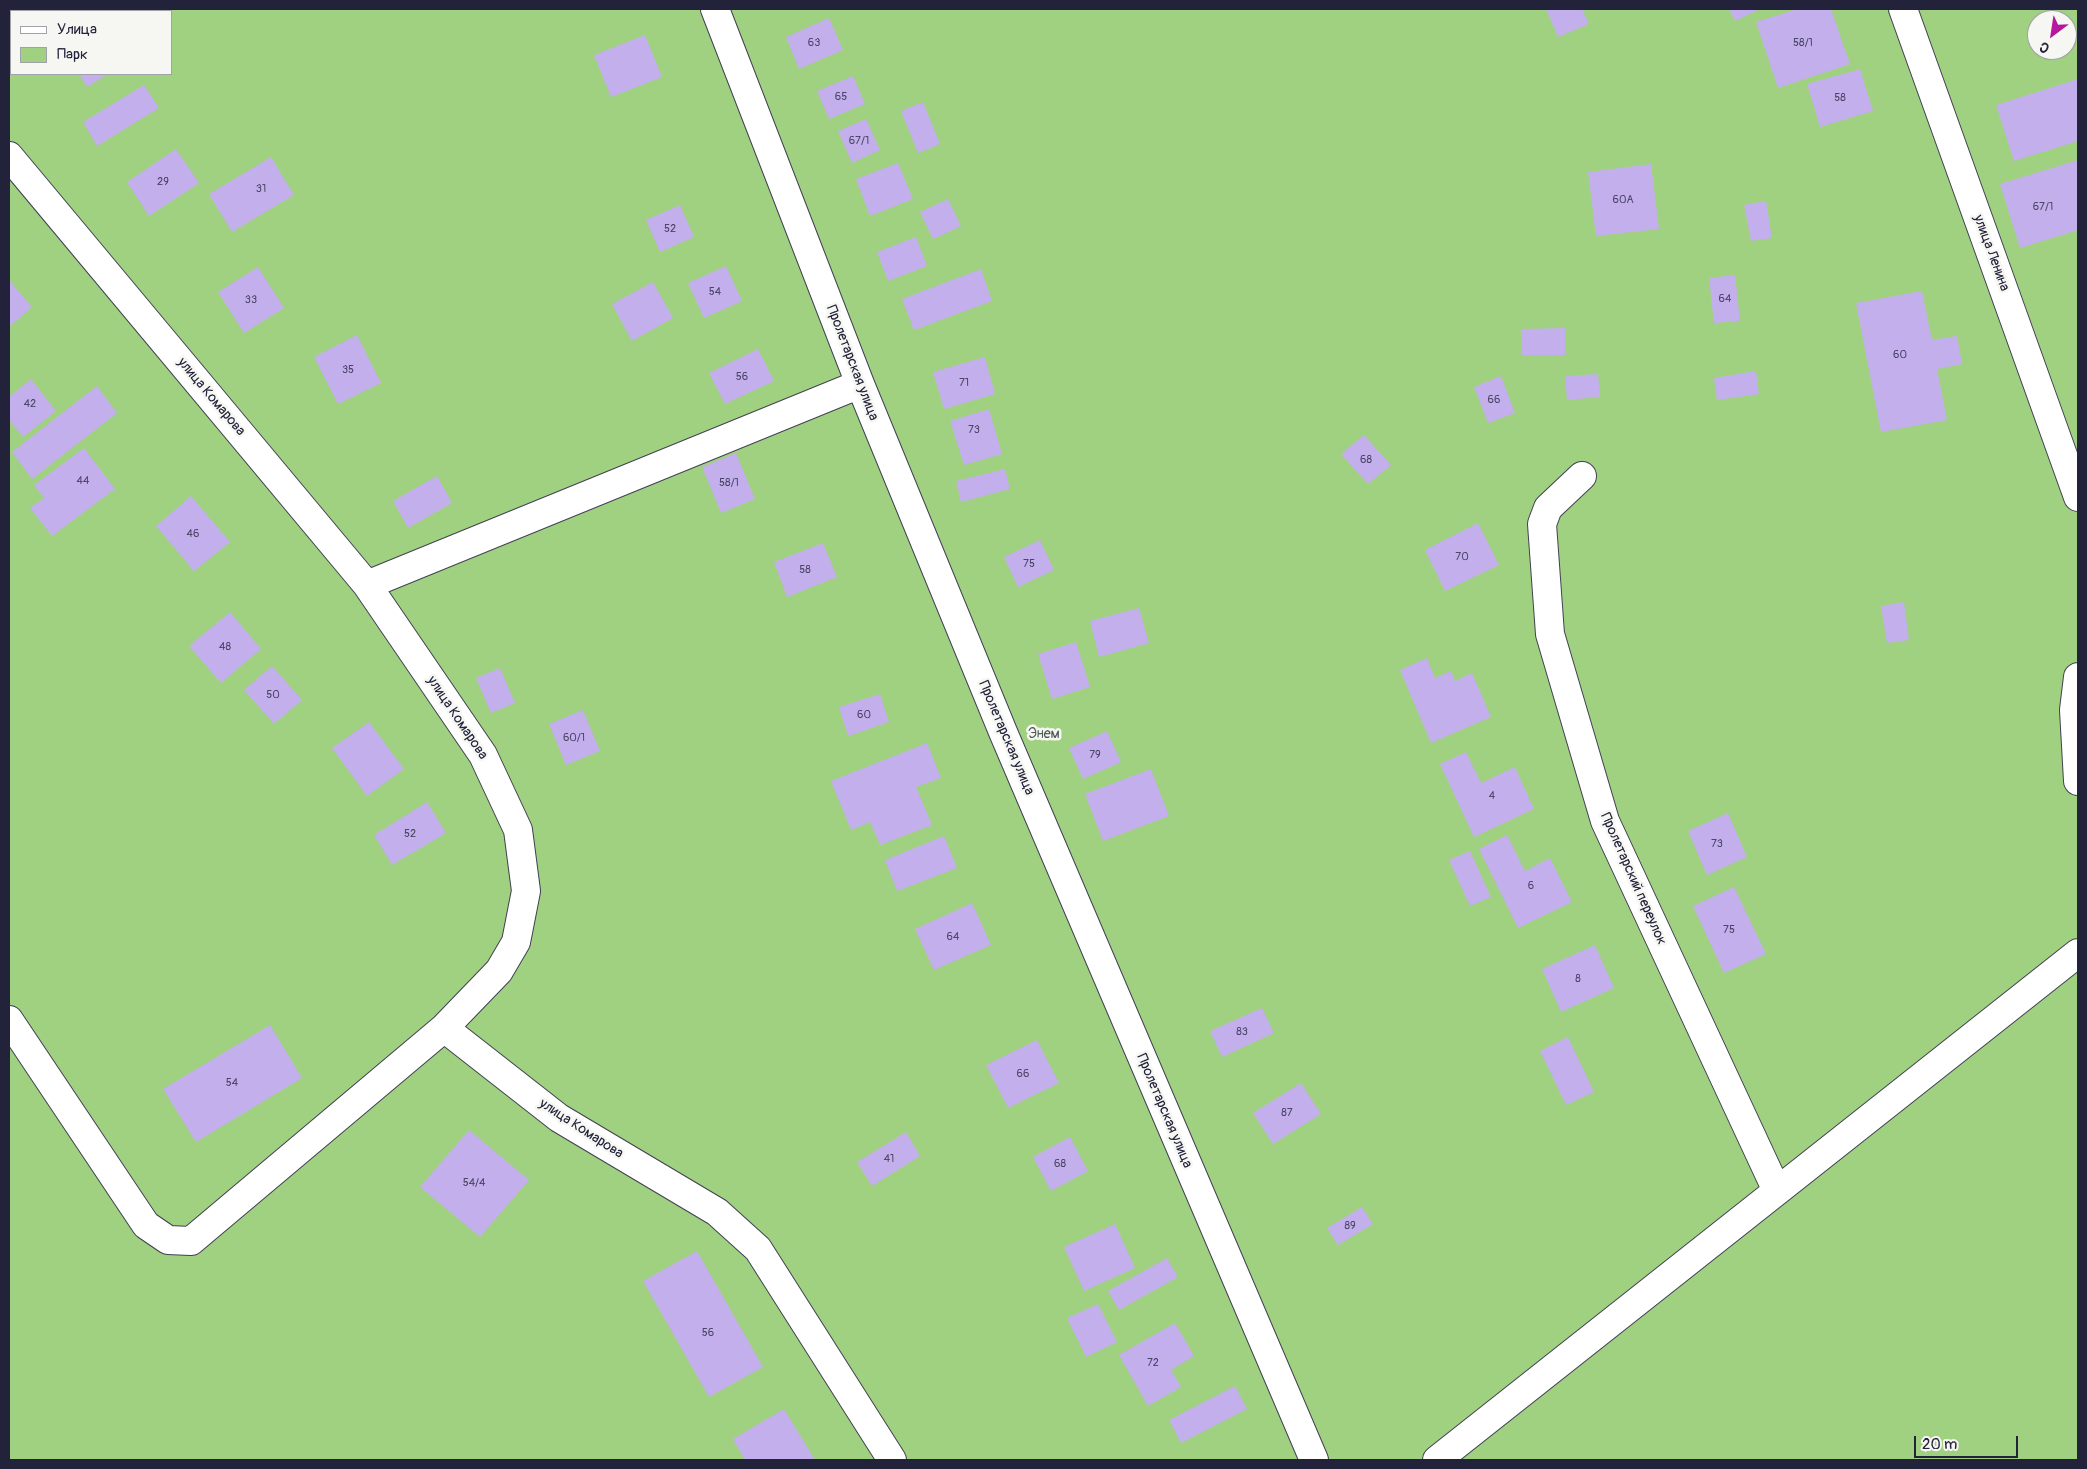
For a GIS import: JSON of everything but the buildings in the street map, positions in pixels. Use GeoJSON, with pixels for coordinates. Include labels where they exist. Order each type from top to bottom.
{"type":"FeatureCollection","features":[{"type":"Feature","properties":{"kind":"street","name":"Пролетарская улица"},"geometry":{"type":"LineString","coordinates":[[715,9],[860,384],[1003,732],[1314,1460]]}},
{"type":"Feature","properties":{"kind":"street","name":"улица Ленина"},"geometry":{"type":"LineString","coordinates":[[1903,9],[2078,497]]}},
{"type":"Feature","properties":{"kind":"street","name":"улица Комарова"},"geometry":{"type":"LineString","coordinates":[[9,156],[367,585],[483,755],[518,830],[526,890],[516,942],[499,972],[444,1028],[559,1118],[717,1212],[758,1249],[892,1460]]}},
{"type":"Feature","properties":{"kind":"street"},"geometry":{"type":"LineString","coordinates":[[367,585],[860,384]]}},
{"type":"Feature","properties":{"kind":"street","name":"Пролетарский переулок"},"geometry":{"type":"LineString","coordinates":[[1582,476],[1548,508],[1542,524],[1550,634],[1605,821],[1777,1191]]}},
{"type":"Feature","properties":{"kind":"street"},"geometry":{"type":"LineString","coordinates":[[2078,677],[2074,710],[2078,781]]}},
{"type":"Feature","properties":{"kind":"street"},"geometry":{"type":"LineString","coordinates":[[1437,1460],[2078,953]]}},
{"type":"Feature","properties":{"kind":"street"},"geometry":{"type":"LineString","coordinates":[[9,1020],[146,1225],[168,1240],[191,1241],[444,1028]]}},
{"type":"Feature","properties":{"kind":"green space","name":"Энем"},"geometry":{"type":"Polygon","coordinates":[[[9,9],[2078,9],[2078,1460],[9,1460],[9,9]]]}}]}
